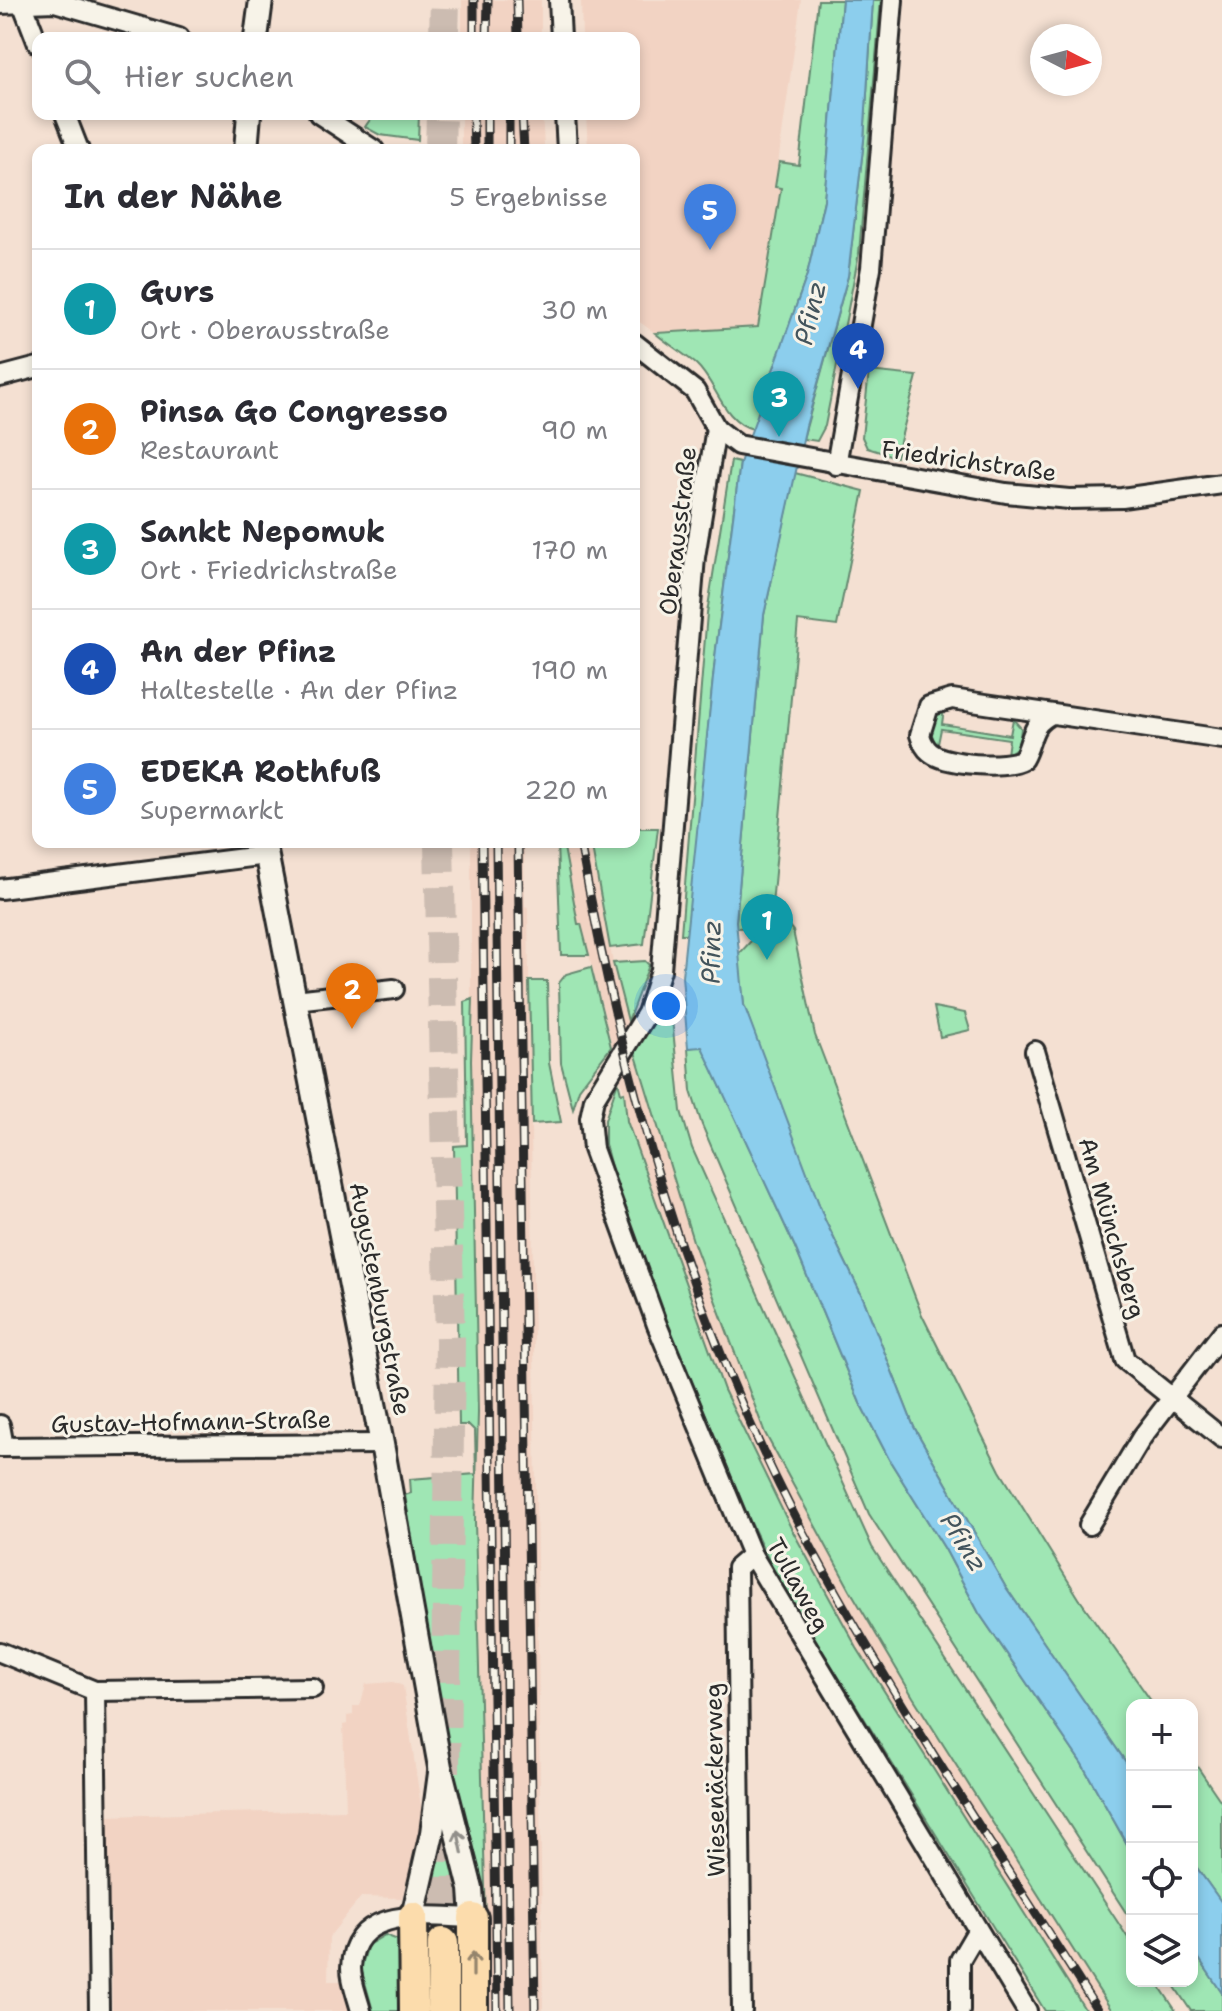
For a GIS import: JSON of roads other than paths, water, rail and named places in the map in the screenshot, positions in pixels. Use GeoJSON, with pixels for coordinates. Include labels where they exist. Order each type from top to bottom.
{"type":"FeatureCollection","features":[{"type":"Feature","properties":{"kind":"highway"},"geometry":{"type":"LineString","coordinates":[[443,1943],[443,2011]]}},
{"type":"Feature","properties":{"kind":"main road"},"geometry":{"type":"LineString","coordinates":[[413,1916],[414,2011]]}},
{"type":"Feature","properties":{"kind":"main road"},"geometry":{"type":"LineString","coordinates":[[473,1918],[473,2011]]}},
{"type":"Feature","properties":{"kind":"street"},"geometry":{"type":"LineString","coordinates":[[0,4],[21,0],[55,2],[158,32]]}},
{"type":"Feature","properties":{"kind":"street"},"geometry":{"type":"LineString","coordinates":[[21,0],[33,32]]}},
{"type":"Feature","properties":{"kind":"street"},"geometry":{"type":"LineString","coordinates":[[257,32],[261,0]]}},
{"type":"Feature","properties":{"kind":"street"},"geometry":{"type":"LineString","coordinates":[[559,0],[561,32]]}},
{"type":"Feature","properties":{"kind":"street"},"geometry":{"type":"LineString","coordinates":[[836,465],[871,268],[893,0]]}},
{"type":"Feature","properties":{"kind":"street"},"geometry":{"type":"LineString","coordinates":[[67,120],[77,144]]}},
{"type":"Feature","properties":{"kind":"street"},"geometry":{"type":"LineString","coordinates":[[246,144],[248,120]]}},
{"type":"Feature","properties":{"kind":"street"},"geometry":{"type":"LineString","coordinates":[[328,120],[365,144]]}},
{"type":"Feature","properties":{"kind":"street"},"geometry":{"type":"LineString","coordinates":[[565,120],[567,144]]}},
{"type":"Feature","properties":{"kind":"street"},"geometry":{"type":"LineString","coordinates":[[640,348],[695,391],[716,428]]}},
{"type":"Feature","properties":{"kind":"street"},"geometry":{"type":"LineString","coordinates":[[0,377],[32,369]]}},
{"type":"Feature","properties":{"kind":"street","name":"Friedrichstraße"},"geometry":{"type":"LineString","coordinates":[[716,428],[738,445],[836,465],[1006,493],[1069,499],[1122,498],[1222,484]]}},
{"type":"Feature","properties":{"kind":"street","name":"Oberausstraße"},"geometry":{"type":"LineString","coordinates":[[593,1149],[590,1118],[594,1099],[647,1013],[661,970],[695,557],[716,428]]}},
{"type":"Feature","properties":{"kind":"street"},"geometry":{"type":"LineString","coordinates":[[1052,714],[1038,720],[1031,730],[1023,759],[1000,766],[931,754],[920,735],[929,706],[940,700],[1052,714],[1222,739]]}},
{"type":"Feature","properties":{"kind":"street"},"geometry":{"type":"LineString","coordinates":[[0,889],[265,849]]}},
{"type":"Feature","properties":{"kind":"street","name":"Augustenburgstraße"},"geometry":{"type":"LineString","coordinates":[[265,849],[382,1444],[440,1767],[471,1889],[473,1918]]}},
{"type":"Feature","properties":{"kind":"street"},"geometry":{"type":"LineString","coordinates":[[295,1000],[394,989]]}},
{"type":"Feature","properties":{"kind":"street","name":"Am Münchsberg"},"geometry":{"type":"LineString","coordinates":[[1035,1051],[1125,1360],[1222,1438]]}},
{"type":"Feature","properties":{"kind":"street","name":"Tullaweg"},"geometry":{"type":"LineString","coordinates":[[593,1149],[657,1325],[752,1555],[1027,2011]]}},
{"type":"Feature","properties":{"kind":"street"},"geometry":{"type":"LineString","coordinates":[[1089,1525],[1142,1437],[1222,1333]]}},
{"type":"Feature","properties":{"kind":"street"},"geometry":{"type":"LineString","coordinates":[[0,1425],[1,1448]]}},
{"type":"Feature","properties":{"kind":"street","name":"Gustav-Hofmann-Straße"},"geometry":{"type":"LineString","coordinates":[[1,1448],[382,1444]]}},
{"type":"Feature","properties":{"kind":"street","name":"Wiesenäckerweg"},"geometry":{"type":"LineString","coordinates":[[742,2011],[737,1568],[752,1555]]}},
{"type":"Feature","properties":{"kind":"street"},"geometry":{"type":"LineString","coordinates":[[0,1652],[95,1691],[313,1688]]}},
{"type":"Feature","properties":{"kind":"street"},"geometry":{"type":"LineString","coordinates":[[95,1691],[99,2011]]}},
{"type":"Feature","properties":{"kind":"street","name":"Augustenburgstraße"},"geometry":{"type":"LineString","coordinates":[[413,1916],[432,1833],[440,1767]]}},
{"type":"Feature","properties":{"kind":"street"},"geometry":{"type":"LineString","coordinates":[[361,2011],[351,1971],[354,1947],[366,1930],[387,1920],[413,1916],[473,1918]]}},
{"type":"Feature","properties":{"kind":"street"},"geometry":{"type":"LineString","coordinates":[[960,2011],[960,1960],[977,1931]]}},
{"type":"Feature","properties":{"kind":"water","name":"Pfinz"},"geometry":{"type":"Polygon","coordinates":[[[842,0],[873,0],[864,140],[848,276],[806,426],[764,615],[736,921],[744,1005],[825,1220],[863,1298],[914,1427],[1005,1586],[1126,1762],[1126,1842],[1082,1764],[979,1613],[945,1549],[890,1461],[860,1403],[795,1247],[702,1047],[688,1048],[682,976],[716,649],[740,463],[807,275],[824,200],[842,0]]]}},
{"type":"Feature","properties":{"kind":"water"},"geometry":{"type":"Polygon","coordinates":[[[1198,1869],[1222,1903],[1222,1993],[1198,1957],[1198,1869]]]}},
{"type":"Feature","properties":{"kind":"tunnel"},"geometry":{"type":"LineString","coordinates":[[444,32],[445,0]]}},
{"type":"Feature","properties":{"kind":"tunnel"},"geometry":{"type":"LineString","coordinates":[[440,144],[441,120]]}},
{"type":"Feature","properties":{"kind":"tunnel"},"geometry":{"type":"LineString","coordinates":[[439,848],[450,1342],[443,1943]]}},
{"type":"Feature","properties":{"kind":"railway"},"geometry":{"type":"LineString","coordinates":[[474,0],[474,32]]}},
{"type":"Feature","properties":{"kind":"railway"},"geometry":{"type":"LineString","coordinates":[[487,32],[488,0]]}},
{"type":"Feature","properties":{"kind":"railway"},"geometry":{"type":"LineString","coordinates":[[517,0],[518,32]]}},
{"type":"Feature","properties":{"kind":"railway"},"geometry":{"type":"LineString","coordinates":[[473,120],[474,144]]}},
{"type":"Feature","properties":{"kind":"railway"},"geometry":{"type":"LineString","coordinates":[[487,120],[487,144]]}},
{"type":"Feature","properties":{"kind":"railway"},"geometry":{"type":"LineString","coordinates":[[509,120],[509,144]]}},
{"type":"Feature","properties":{"kind":"railway"},"geometry":{"type":"LineString","coordinates":[[522,120],[524,144]]}},
{"type":"Feature","properties":{"kind":"railway"},"geometry":{"type":"LineString","coordinates":[[482,848],[497,2011]]}},
{"type":"Feature","properties":{"kind":"railway"},"geometry":{"type":"LineString","coordinates":[[496,848],[510,2011]]}},
{"type":"Feature","properties":{"kind":"railway"},"geometry":{"type":"LineString","coordinates":[[518,848],[535,2011]]}},
{"type":"Feature","properties":{"kind":"railway"},"geometry":{"type":"LineString","coordinates":[[581,848],[617,1020],[664,1195],[725,1365],[761,1448],[802,1530],[871,1653],[1098,2011]]}},
{"type":"Feature","properties":{"kind":"place","name":"EDEKA Rothfuß"},"geometry":{"type":"Point","coordinates":[710,250]}},
{"type":"Feature","properties":{"kind":"place","name":"An der Pfinz"},"geometry":{"type":"Point","coordinates":[858,389]}},
{"type":"Feature","properties":{"kind":"place","name":"Sankt Nepomuk"},"geometry":{"type":"Point","coordinates":[779,437]}},
{"type":"Feature","properties":{"kind":"place","name":"Gurs"},"geometry":{"type":"Point","coordinates":[767,960]}},
{"type":"Feature","properties":{"kind":"place","name":"Pinsa Go Congresso"},"geometry":{"type":"Point","coordinates":[352,1029]}}]}
